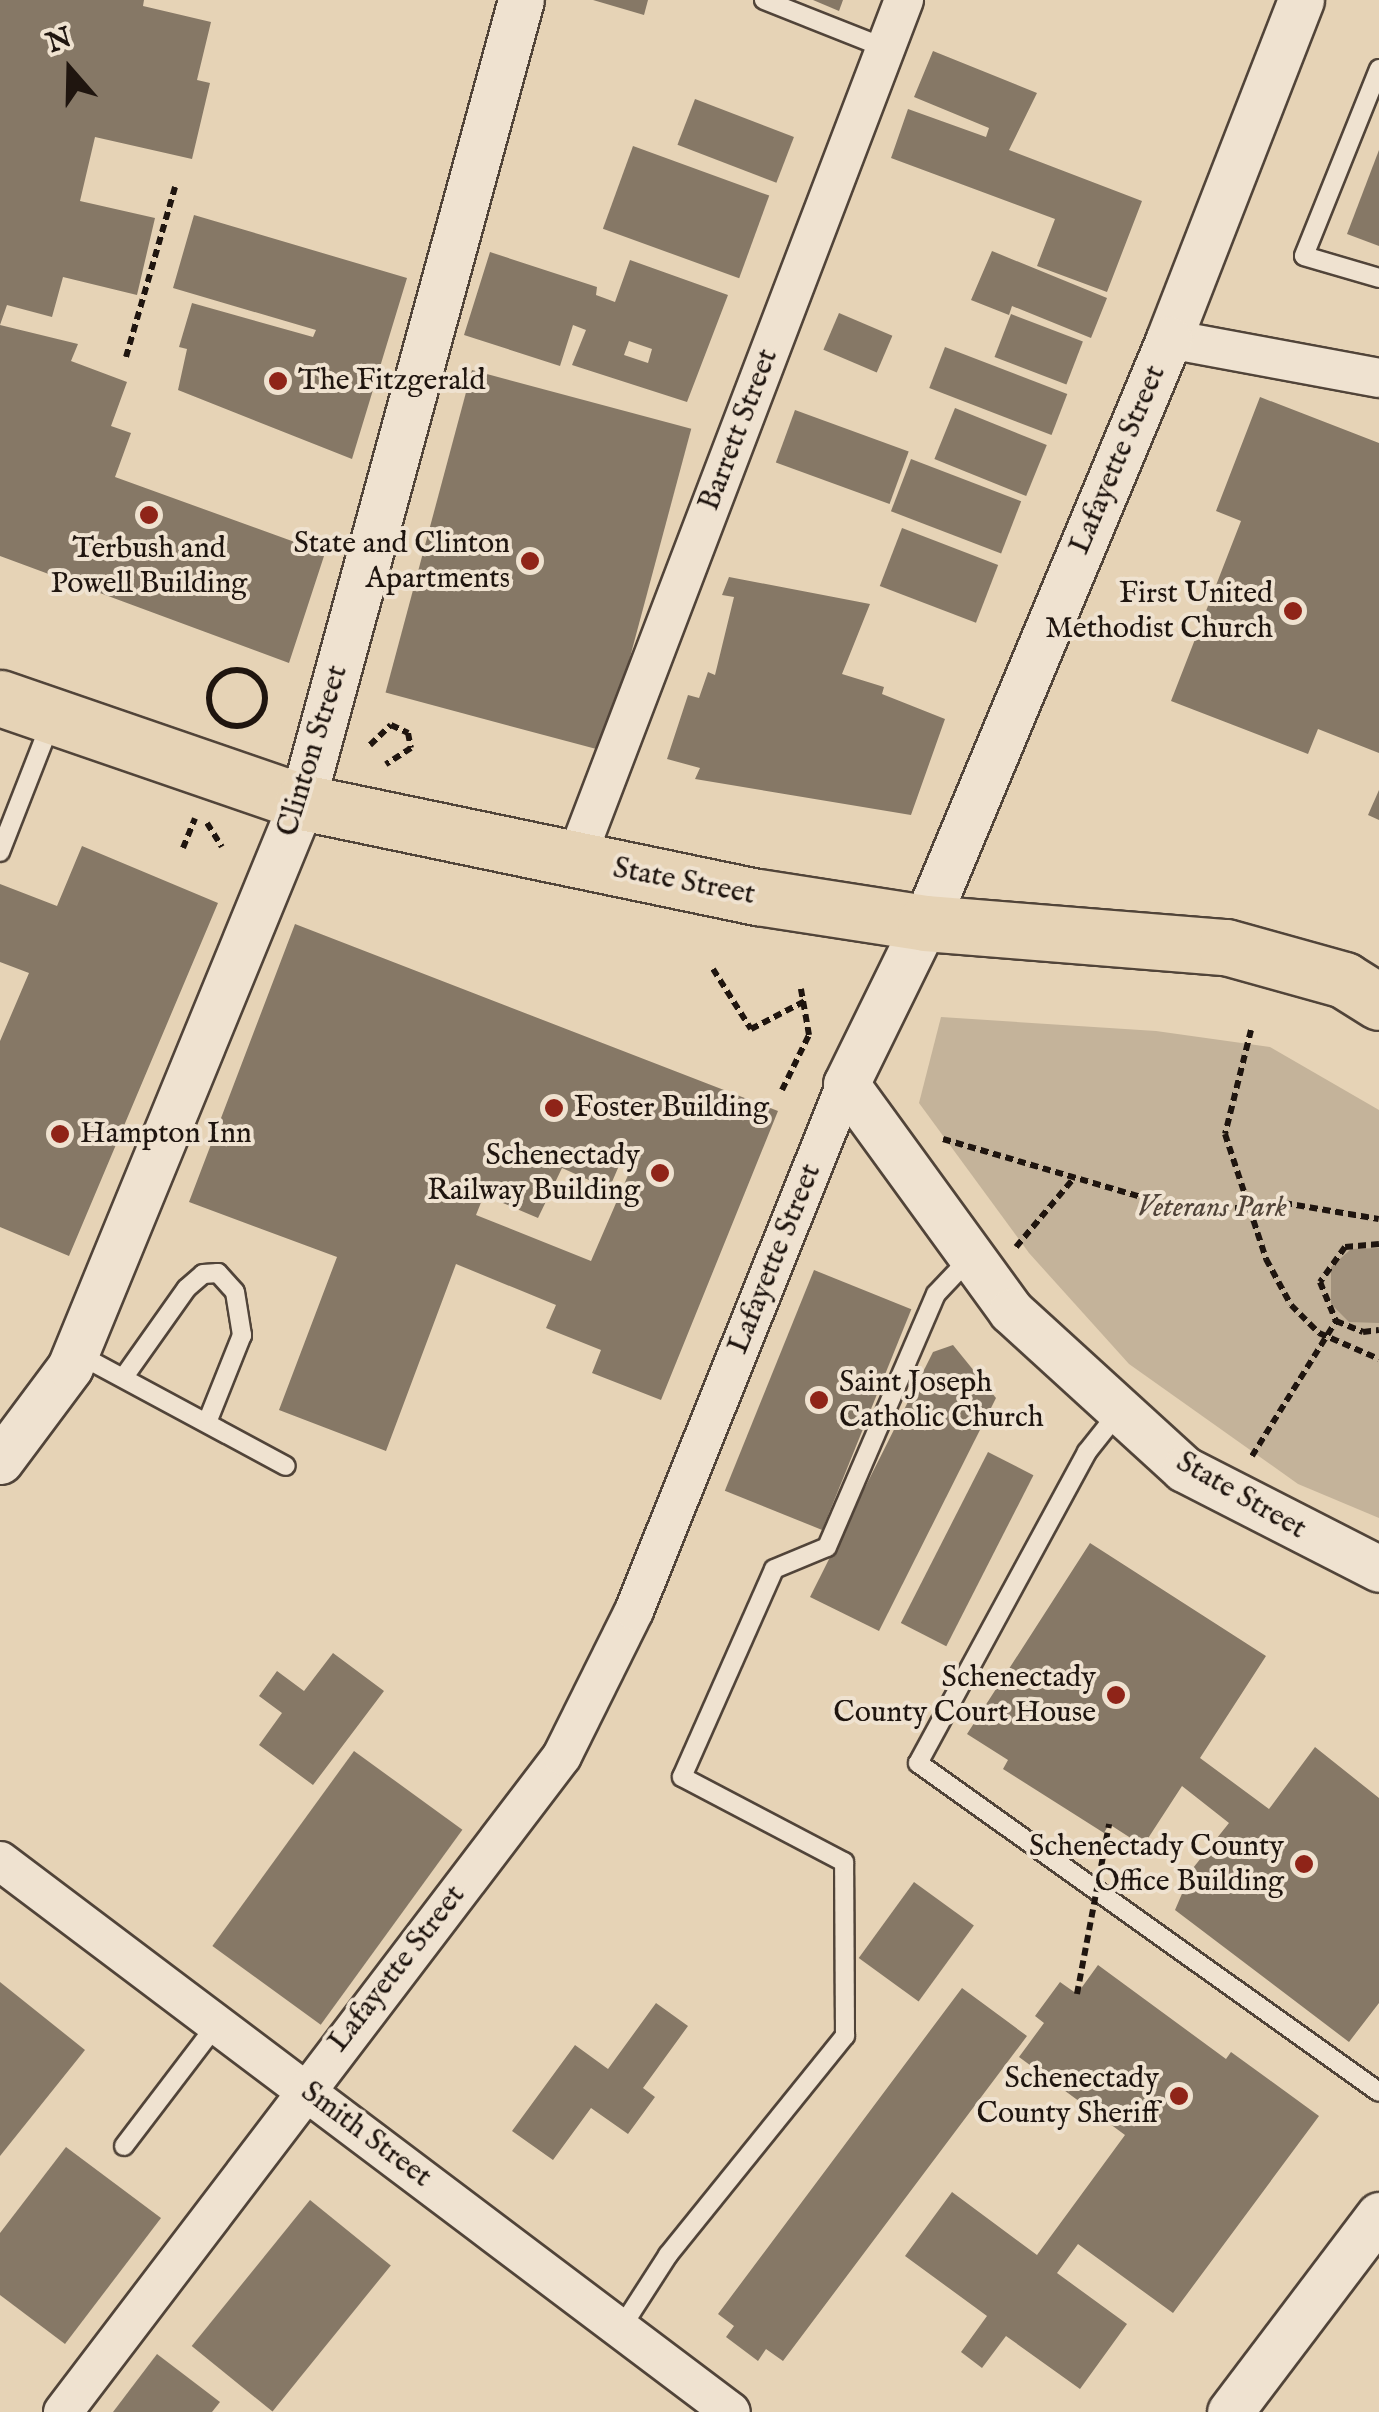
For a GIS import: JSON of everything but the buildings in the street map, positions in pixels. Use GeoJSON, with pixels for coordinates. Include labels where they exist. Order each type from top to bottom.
{"type":"FeatureCollection","features":[{"type":"Feature","properties":{"kind":"main road","name":"State Street"},"geometry":{"type":"LineString","coordinates":[[0,698],[302,802],[575,860],[925,923],[1226,947],[1344,980],[1379,1002]]}},
{"type":"Feature","properties":{"kind":"street","name":"Clinton Street"},"geometry":{"type":"LineString","coordinates":[[0,1461],[75,1352],[302,802],[521,0]]}},
{"type":"Feature","properties":{"kind":"street","name":"Barrett Street"},"geometry":{"type":"LineString","coordinates":[[575,860],[904,0]]}},
{"type":"Feature","properties":{"kind":"street","name":"Lafayette Street"},"geometry":{"type":"LineString","coordinates":[[63,2412],[562,1756],[634,1611],[846,1084],[925,923],[1168,339],[1301,0]]}},
{"type":"Feature","properties":{"kind":"street"},"geometry":{"type":"LineString","coordinates":[[1168,339],[1379,378]]}},
{"type":"Feature","properties":{"kind":"street","name":"State Street"},"geometry":{"type":"LineString","coordinates":[[846,1084],[1012,1311],[1184,1469],[1379,1570]]}},
{"type":"Feature","properties":{"kind":"street","name":"Smith Street"},"geometry":{"type":"LineString","coordinates":[[0,1861],[730,2412]]}},
{"type":"Feature","properties":{"kind":"street"},"geometry":{"type":"LineString","coordinates":[[1230,2412],[1379,2215]]}},
{"type":"Feature","properties":{"kind":"lane"},"geometry":{"type":"LineString","coordinates":[[764,0],[885,48]]}},
{"type":"Feature","properties":{"kind":"lane"},"geometry":{"type":"LineString","coordinates":[[1379,70],[1304,256],[1379,278]]}},
{"type":"Feature","properties":{"kind":"lane"},"geometry":{"type":"LineString","coordinates":[[0,852],[53,717]]}},
{"type":"Feature","properties":{"kind":"lane"},"geometry":{"type":"LineString","coordinates":[[620,2328],[668,2255],[846,2036],[844,1862],[682,1777],[774,1569],[827,1547],[936,1294],[971,1256]]}},
{"type":"Feature","properties":{"kind":"lane"},"geometry":{"type":"LineString","coordinates":[[126,1374],[186,1288],[202,1274],[218,1273],[236,1292],[242,1335],[208,1420]]}},
{"type":"Feature","properties":{"kind":"lane"},"geometry":{"type":"LineString","coordinates":[[75,1352],[126,1374],[286,1466]]}},
{"type":"Feature","properties":{"kind":"lane"},"geometry":{"type":"LineString","coordinates":[[1120,1410],[1088,1452],[918,1763],[1379,2092]]}},
{"type":"Feature","properties":{"kind":"lane"},"geometry":{"type":"LineString","coordinates":[[124,2146],[217,2024]]}},
{"type":"Feature","properties":{"kind":"path"},"geometry":{"type":"LineString","coordinates":[[126,357],[175,188]]}},
{"type":"Feature","properties":{"kind":"path"},"geometry":{"type":"LineString","coordinates":[[250,672],[265,695],[261,712],[248,724],[220,722],[209,706],[210,688],[222,673],[250,672]]}},
{"type":"Feature","properties":{"kind":"path"},"geometry":{"type":"LineString","coordinates":[[370,745],[391,725],[408,732],[411,748],[386,764]]}},
{"type":"Feature","properties":{"kind":"path"},"geometry":{"type":"LineString","coordinates":[[183,848],[194,817],[206,822],[222,847]]}},
{"type":"Feature","properties":{"kind":"path"},"geometry":{"type":"LineString","coordinates":[[713,969],[750,1028],[805,1001]]}},
{"type":"Feature","properties":{"kind":"path"},"geometry":{"type":"LineString","coordinates":[[782,1090],[809,1035],[800,989]]}},
{"type":"Feature","properties":{"kind":"path"},"geometry":{"type":"LineString","coordinates":[[1251,1030],[1225,1134],[1248,1207],[1291,1305],[1328,1338],[1379,1359]]}},
{"type":"Feature","properties":{"kind":"path"},"geometry":{"type":"LineString","coordinates":[[933,1136],[1172,1206],[1248,1207],[1284,1203],[1379,1220]]}},
{"type":"Feature","properties":{"kind":"path"},"geometry":{"type":"LineString","coordinates":[[1015,1248],[1073,1179]]}},
{"type":"Feature","properties":{"kind":"path"},"geometry":{"type":"LineString","coordinates":[[1379,1244],[1346,1247],[1325,1268],[1321,1296],[1336,1321],[1363,1332],[1379,1330]]}},
{"type":"Feature","properties":{"kind":"path"},"geometry":{"type":"LineString","coordinates":[[1248,1462],[1336,1321]]}},
{"type":"Feature","properties":{"kind":"path"},"geometry":{"type":"LineString","coordinates":[[1077,1994],[1109,1824]]}},
{"type":"Feature","properties":{"kind":"green space","name":"Veterans Park"},"geometry":{"type":"Polygon","coordinates":[[[941,1017],[1156,1031],[1270,1047],[1379,1110],[1379,1518],[1298,1484],[1129,1364],[1029,1253],[919,1103],[941,1017]]]}},
{"type":"Feature","properties":{"kind":"shaded area"},"geometry":{"type":"Polygon","coordinates":[[[1379,1248],[1379,1323],[1349,1322],[1331,1304],[1331,1267],[1351,1249],[1379,1248]]]}},
{"type":"Feature","properties":{"kind":"place","name":"The Fitzgerald"},"geometry":{"type":"Point","coordinates":[278,381]}},
{"type":"Feature","properties":{"kind":"place","name":"Terbush and Powell Building"},"geometry":{"type":"Point","coordinates":[149,515]}},
{"type":"Feature","properties":{"kind":"place","name":"State and Clinton Apartments"},"geometry":{"type":"Point","coordinates":[530,561]}},
{"type":"Feature","properties":{"kind":"place","name":"First United Methodist Church"},"geometry":{"type":"Point","coordinates":[1293,611]}},
{"type":"Feature","properties":{"kind":"place","name":"Foster Building"},"geometry":{"type":"Point","coordinates":[554,1108]}},
{"type":"Feature","properties":{"kind":"place","name":"Hampton Inn"},"geometry":{"type":"Point","coordinates":[60,1134]}},
{"type":"Feature","properties":{"kind":"place","name":"Schenectady Railway Building"},"geometry":{"type":"Point","coordinates":[660,1173]}},
{"type":"Feature","properties":{"kind":"place","name":"Saint Joseph Catholic Church"},"geometry":{"type":"Point","coordinates":[819,1400]}},
{"type":"Feature","properties":{"kind":"place","name":"Schenectady County Court House"},"geometry":{"type":"Point","coordinates":[1116,1695]}},
{"type":"Feature","properties":{"kind":"place","name":"Schenectady County Office Building"},"geometry":{"type":"Point","coordinates":[1304,1864]}},
{"type":"Feature","properties":{"kind":"place","name":"Schenectady County Sheriff"},"geometry":{"type":"Point","coordinates":[1179,2096]}}]}
